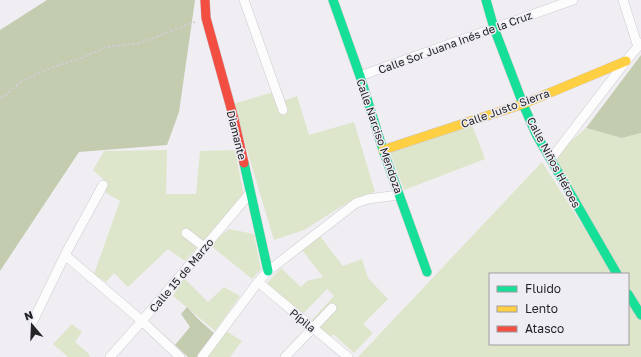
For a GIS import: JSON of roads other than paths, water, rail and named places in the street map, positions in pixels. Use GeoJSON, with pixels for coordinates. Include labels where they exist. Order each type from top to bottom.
{"type":"FeatureCollection","features":[{"type":"Feature","properties":{"kind":"street","name":"Diamante"},"geometry":{"type":"LineString","coordinates":[[205,0],[206,18],[234,119],[268,271]]}},
{"type":"Feature","properties":{"kind":"street"},"geometry":{"type":"LineString","coordinates":[[244,0],[283,110]]}},
{"type":"Feature","properties":{"kind":"street","name":"Calle Narciso Mendoza"},"geometry":{"type":"LineString","coordinates":[[335,0],[383,150],[427,272]]}},
{"type":"Feature","properties":{"kind":"street","name":"Calle Niños Héroes"},"geometry":{"type":"LineString","coordinates":[[486,0],[494,28],[536,134],[616,273]]}},
{"type":"Feature","properties":{"kind":"street","name":"Calle Sor Juana Inés de la Cruz"},"geometry":{"type":"LineString","coordinates":[[360,76],[573,0]]}},
{"type":"Feature","properties":{"kind":"street"},"geometry":{"type":"LineString","coordinates":[[551,159],[639,45],[623,0]]}},
{"type":"Feature","properties":{"kind":"street","name":"Calle Justo Sierra"},"geometry":{"type":"LineString","coordinates":[[383,150],[523,104],[626,61]]}},
{"type":"Feature","properties":{"kind":"street"},"geometry":{"type":"LineString","coordinates":[[33,321],[65,255],[103,185]]}},
{"type":"Feature","properties":{"kind":"street","name":"Calle 15 de Marzo"},"geometry":{"type":"LineString","coordinates":[[110,357],[251,192]]}},
{"type":"Feature","properties":{"kind":"street"},"geometry":{"type":"LineString","coordinates":[[202,357],[258,282],[268,271],[356,203],[368,199],[399,195]]}},
{"type":"Feature","properties":{"kind":"street"},"geometry":{"type":"LineString","coordinates":[[186,232],[204,248]]}},
{"type":"Feature","properties":{"kind":"street"},"geometry":{"type":"LineString","coordinates":[[65,255],[142,321],[180,357]]}},
{"type":"Feature","properties":{"kind":"street","name":"Pípila"},"geometry":{"type":"LineString","coordinates":[[258,282],[348,357]]}},
{"type":"Feature","properties":{"kind":"street"},"geometry":{"type":"LineString","coordinates":[[629,296],[641,315]]}},
{"type":"Feature","properties":{"kind":"street"},"geometry":{"type":"LineString","coordinates":[[285,357],[332,308]]}}]}
